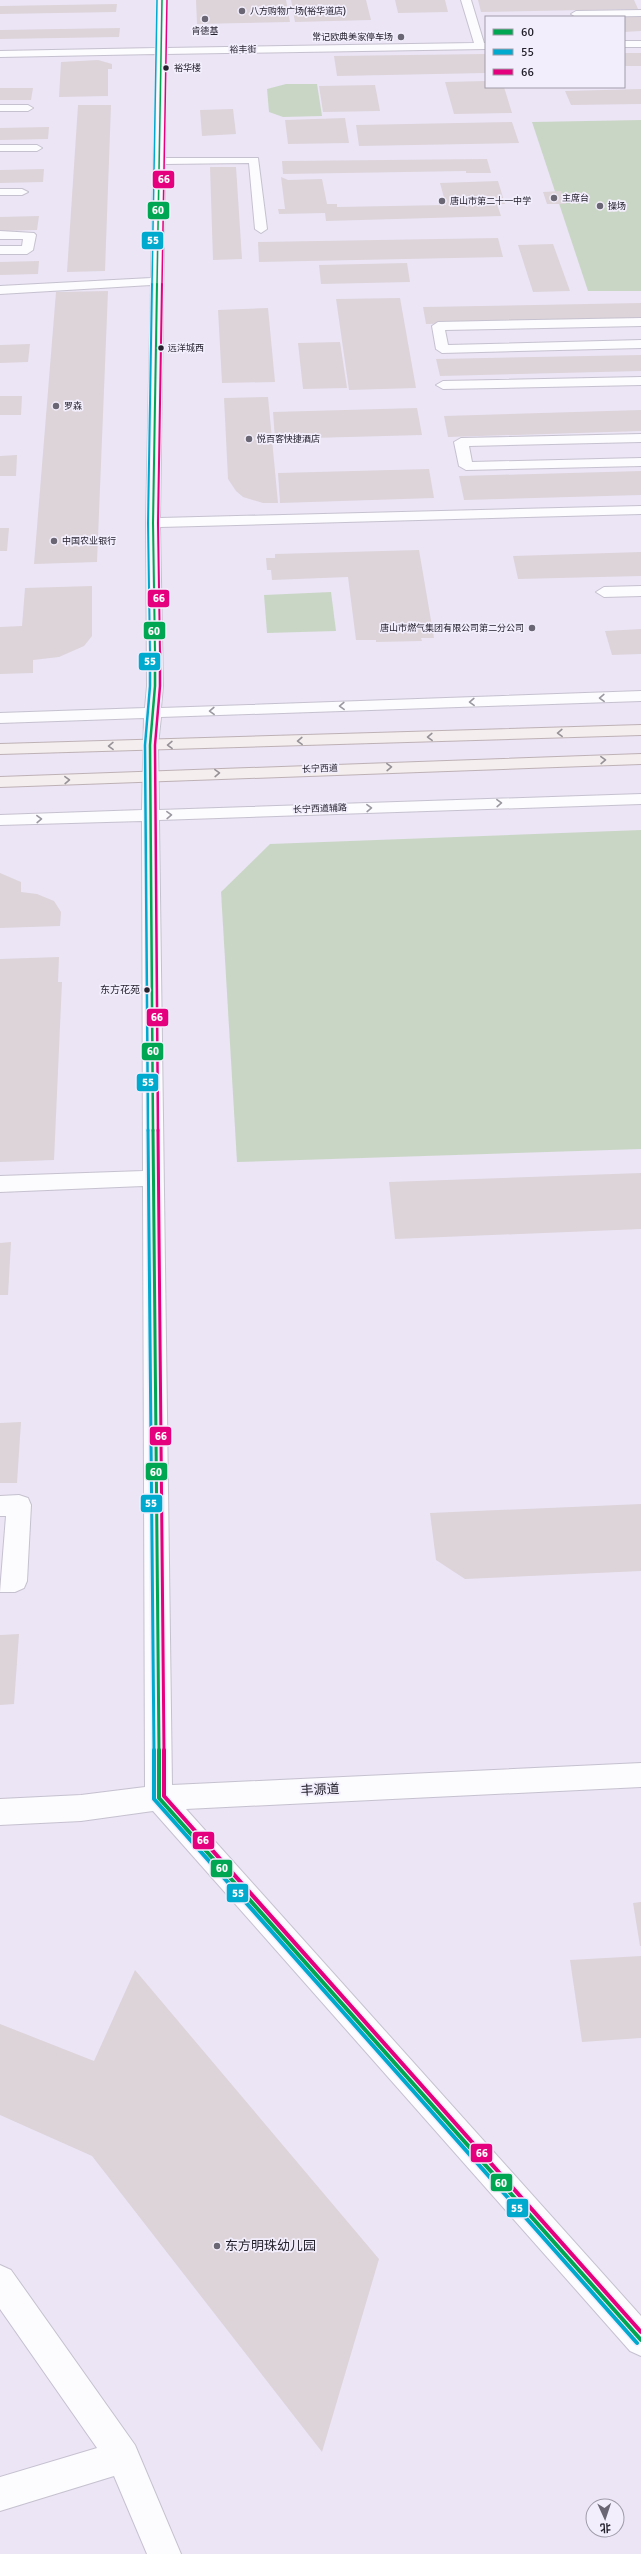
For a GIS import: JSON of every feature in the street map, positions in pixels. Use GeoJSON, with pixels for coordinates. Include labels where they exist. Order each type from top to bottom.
{"type":"FeatureCollection","features":[{"type":"Feature","properties":{"kind":"main road"},"geometry":{"type":"LineString","coordinates":[[0,749],[641,730]]}},
{"type":"Feature","properties":{"kind":"main road","name":"长宁西道"},"geometry":{"type":"LineString","coordinates":[[0,782],[150,775],[641,759]]}},
{"type":"Feature","properties":{"kind":"street"},"geometry":{"type":"LineString","coordinates":[[162,0],[162,51],[158,161],[153,523],[155,686],[151,713],[150,745],[155,1178],[159,1798],[641,2340]]}},
{"type":"Feature","properties":{"kind":"street"},"geometry":{"type":"LineString","coordinates":[[466,0],[483,46]]}},
{"type":"Feature","properties":{"kind":"street"},"geometry":{"type":"LineString","coordinates":[[576,14],[641,13]]}},
{"type":"Feature","properties":{"kind":"street"},"geometry":{"type":"LineString","coordinates":[[625,44],[641,44]]}},
{"type":"Feature","properties":{"kind":"street","name":"裕丰街"},"geometry":{"type":"LineString","coordinates":[[0,54],[483,46]]}},
{"type":"Feature","properties":{"kind":"street"},"geometry":{"type":"LineString","coordinates":[[0,108],[28,108]]}},
{"type":"Feature","properties":{"kind":"street"},"geometry":{"type":"LineString","coordinates":[[0,148],[37,148]]}},
{"type":"Feature","properties":{"kind":"street"},"geometry":{"type":"LineString","coordinates":[[158,161],[254,160],[261,229]]}},
{"type":"Feature","properties":{"kind":"street"},"geometry":{"type":"LineString","coordinates":[[0,192],[22,192]]}},
{"type":"Feature","properties":{"kind":"street"},"geometry":{"type":"LineString","coordinates":[[0,235],[30,234],[28,250],[0,250]]}},
{"type":"Feature","properties":{"kind":"street"},"geometry":{"type":"LineString","coordinates":[[0,290],[157,281]]}},
{"type":"Feature","properties":{"kind":"street"},"geometry":{"type":"LineString","coordinates":[[641,322],[438,326],[442,348],[641,344]]}},
{"type":"Feature","properties":{"kind":"street"},"geometry":{"type":"LineString","coordinates":[[443,385],[641,381]]}},
{"type":"Feature","properties":{"kind":"street"},"geometry":{"type":"LineString","coordinates":[[641,438],[461,442],[466,466],[641,462]]}},
{"type":"Feature","properties":{"kind":"street"},"geometry":{"type":"LineString","coordinates":[[153,523],[641,510]]}},
{"type":"Feature","properties":{"kind":"street"},"geometry":{"type":"LineString","coordinates":[[604,592],[641,591]]}},
{"type":"Feature","properties":{"kind":"street"},"geometry":{"type":"LineString","coordinates":[[0,718],[641,696]]}},
{"type":"Feature","properties":{"kind":"street","name":"长宁西道辅路"},"geometry":{"type":"LineString","coordinates":[[0,820],[641,799]]}},
{"type":"Feature","properties":{"kind":"street"},"geometry":{"type":"LineString","coordinates":[[0,1184],[155,1178]]}},
{"type":"Feature","properties":{"kind":"street"},"geometry":{"type":"LineString","coordinates":[[0,1506],[20,1505],[15,1581],[0,1581]]}},
{"type":"Feature","properties":{"kind":"street","name":"丰源道"},"geometry":{"type":"LineString","coordinates":[[0,1812],[81,1808],[159,1798],[641,1775]]}},
{"type":"Feature","properties":{"kind":"street"},"geometry":{"type":"LineString","coordinates":[[0,2281],[123,2457],[164,2554]]}},
{"type":"Feature","properties":{"kind":"street"},"geometry":{"type":"LineString","coordinates":[[0,2494],[123,2457]]}},
{"type":"Feature","properties":{"kind":"green space"},"geometry":{"type":"Polygon","coordinates":[[[286,84],[317,84],[322,116],[283,117],[269,112],[267,89],[286,84]]]}},
{"type":"Feature","properties":{"kind":"green space","name":"操场"},"geometry":{"type":"Polygon","coordinates":[[[641,120],[641,291],[588,291],[532,122],[641,120]]]}},
{"type":"Feature","properties":{"kind":"green space"},"geometry":{"type":"Polygon","coordinates":[[[331,592],[336,631],[267,633],[264,595],[331,592]]]}},
{"type":"Feature","properties":{"kind":"green space"},"geometry":{"type":"Polygon","coordinates":[[[641,830],[641,1149],[237,1162],[221,892],[270,844],[641,830]]]}},
{"type":"Feature","properties":{"kind":"building","name":"八方购物广场(裕华道店)"},"geometry":{"type":"Polygon","coordinates":[[[196,0],[286,0],[290,22],[197,24],[196,0]]]}},
{"type":"Feature","properties":{"kind":"building"},"geometry":{"type":"Polygon","coordinates":[[[291,0],[366,0],[371,20],[295,22],[291,0]]]}},
{"type":"Feature","properties":{"kind":"building"},"geometry":{"type":"Polygon","coordinates":[[[395,0],[445,0],[448,12],[398,13],[395,0]]]}},
{"type":"Feature","properties":{"kind":"building"},"geometry":{"type":"Polygon","coordinates":[[[478,0],[634,0],[638,9],[481,12],[478,0]]]}},
{"type":"Feature","properties":{"kind":"building"},"geometry":{"type":"Polygon","coordinates":[[[117,4],[116,12],[0,14],[0,6],[117,4]]]}},
{"type":"Feature","properties":{"kind":"building"},"geometry":{"type":"Polygon","coordinates":[[[625,17],[641,17],[641,31],[625,32],[625,17]]]}},
{"type":"Feature","properties":{"kind":"building"},"geometry":{"type":"Polygon","coordinates":[[[120,28],[119,37],[0,39],[0,30],[120,28]]]}},
{"type":"Feature","properties":{"kind":"building"},"geometry":{"type":"Polygon","coordinates":[[[625,53],[641,53],[641,66],[625,66],[625,53]]]}},
{"type":"Feature","properties":{"kind":"building"},"geometry":{"type":"Polygon","coordinates":[[[485,54],[485,73],[337,76],[334,56],[485,54]]]}},
{"type":"Feature","properties":{"kind":"building"},"geometry":{"type":"Polygon","coordinates":[[[98,60],[112,64],[112,69],[108,69],[108,96],[59,97],[61,62],[98,60]]]}},
{"type":"Feature","properties":{"kind":"building"},"geometry":{"type":"Polygon","coordinates":[[[485,81],[485,88],[504,88],[512,113],[454,114],[445,82],[485,81]]]}},
{"type":"Feature","properties":{"kind":"building"},"geometry":{"type":"Polygon","coordinates":[[[375,85],[380,111],[323,112],[319,86],[375,85]]]}},
{"type":"Feature","properties":{"kind":"building"},"geometry":{"type":"Polygon","coordinates":[[[0,88],[33,88],[31,100],[0,100],[0,88]]]}},
{"type":"Feature","properties":{"kind":"building"},"geometry":{"type":"Polygon","coordinates":[[[641,89],[641,104],[571,105],[565,91],[641,89]]]}},
{"type":"Feature","properties":{"kind":"building"},"geometry":{"type":"Polygon","coordinates":[[[78,105],[111,105],[105,271],[67,272],[78,105]]]}},
{"type":"Feature","properties":{"kind":"building"},"geometry":{"type":"Polygon","coordinates":[[[233,109],[236,134],[202,136],[200,110],[233,109]]]}},
{"type":"Feature","properties":{"kind":"building"},"geometry":{"type":"Polygon","coordinates":[[[345,118],[349,143],[288,144],[285,120],[345,118]]]}},
{"type":"Feature","properties":{"kind":"building"},"geometry":{"type":"Polygon","coordinates":[[[512,122],[519,143],[359,146],[356,125],[512,122]]]}},
{"type":"Feature","properties":{"kind":"building"},"geometry":{"type":"Polygon","coordinates":[[[49,127],[48,139],[0,140],[0,128],[49,127]]]}},
{"type":"Feature","properties":{"kind":"building"},"geometry":{"type":"Polygon","coordinates":[[[487,159],[491,173],[466,173],[466,171],[283,174],[282,161],[487,159]]]}},
{"type":"Feature","properties":{"kind":"building"},"geometry":{"type":"Polygon","coordinates":[[[210,167],[236,167],[242,259],[213,260],[210,167]]]}},
{"type":"Feature","properties":{"kind":"building"},"geometry":{"type":"Polygon","coordinates":[[[44,169],[43,182],[0,183],[0,170],[44,169]]]}},
{"type":"Feature","properties":{"kind":"building"},"geometry":{"type":"Polygon","coordinates":[[[281,177],[288,180],[322,179],[327,204],[337,204],[337,207],[446,205],[440,183],[498,181],[505,204],[497,204],[501,216],[326,221],[325,213],[279,214],[278,209],[285,209],[281,177]]]}},
{"type":"Feature","properties":{"kind":"building","name":"主席台"},"geometry":{"type":"Polygon","coordinates":[[[561,191],[566,204],[547,204],[543,192],[561,191]]]}},
{"type":"Feature","properties":{"kind":"building"},"geometry":{"type":"Polygon","coordinates":[[[39,216],[37,230],[0,231],[0,217],[39,216]]]}},
{"type":"Feature","properties":{"kind":"building"},"geometry":{"type":"Polygon","coordinates":[[[498,238],[503,257],[259,262],[258,242],[498,238]]]}},
{"type":"Feature","properties":{"kind":"building"},"geometry":{"type":"Polygon","coordinates":[[[553,244],[570,291],[533,292],[518,245],[553,244]]]}},
{"type":"Feature","properties":{"kind":"building"},"geometry":{"type":"Polygon","coordinates":[[[39,261],[38,274],[0,275],[0,262],[39,261]]]}},
{"type":"Feature","properties":{"kind":"building"},"geometry":{"type":"Polygon","coordinates":[[[407,263],[410,282],[321,284],[319,265],[407,263]]]}},
{"type":"Feature","properties":{"kind":"building"},"geometry":{"type":"Polygon","coordinates":[[[108,291],[97,562],[34,564],[56,292],[108,291]]]}},
{"type":"Feature","properties":{"kind":"building"},"geometry":{"type":"Polygon","coordinates":[[[400,298],[416,388],[349,390],[336,299],[400,298]]]}},
{"type":"Feature","properties":{"kind":"building"},"geometry":{"type":"Polygon","coordinates":[[[641,303],[641,320],[426,324],[423,307],[641,303]]]}},
{"type":"Feature","properties":{"kind":"building"},"geometry":{"type":"Polygon","coordinates":[[[268,308],[275,382],[222,383],[218,310],[268,308]]]}},
{"type":"Feature","properties":{"kind":"building"},"geometry":{"type":"Polygon","coordinates":[[[340,342],[347,388],[303,389],[298,343],[340,342]]]}},
{"type":"Feature","properties":{"kind":"building"},"geometry":{"type":"Polygon","coordinates":[[[30,344],[28,362],[0,363],[0,345],[30,344]]]}},
{"type":"Feature","properties":{"kind":"building"},"geometry":{"type":"Polygon","coordinates":[[[641,355],[641,371],[440,376],[436,359],[641,355]]]}},
{"type":"Feature","properties":{"kind":"building"},"geometry":{"type":"Polygon","coordinates":[[[0,396],[22,396],[21,415],[0,415],[0,396]]]}},
{"type":"Feature","properties":{"kind":"building","name":"悦百客快捷酒店"},"geometry":{"type":"Polygon","coordinates":[[[268,397],[278,503],[263,503],[243,497],[236,491],[228,479],[224,398],[268,397]]]}},
{"type":"Feature","properties":{"kind":"building"},"geometry":{"type":"Polygon","coordinates":[[[417,408],[422,435],[275,439],[273,412],[417,408]]]}},
{"type":"Feature","properties":{"kind":"building"},"geometry":{"type":"Polygon","coordinates":[[[641,410],[641,431],[448,437],[444,416],[641,410]]]}},
{"type":"Feature","properties":{"kind":"building"},"geometry":{"type":"Polygon","coordinates":[[[17,455],[16,476],[0,476],[0,456],[17,455]]]}},
{"type":"Feature","properties":{"kind":"building"},"geometry":{"type":"Polygon","coordinates":[[[429,469],[434,498],[280,503],[278,473],[429,469]]]}},
{"type":"Feature","properties":{"kind":"building"},"geometry":{"type":"Polygon","coordinates":[[[641,471],[641,495],[464,500],[459,476],[641,471]]]}},
{"type":"Feature","properties":{"kind":"building"},"geometry":{"type":"Polygon","coordinates":[[[0,528],[9,528],[7,551],[0,551],[0,528]]]}},
{"type":"Feature","properties":{"kind":"building"},"geometry":{"type":"Polygon","coordinates":[[[419,550],[434,638],[421,638],[422,641],[376,642],[376,640],[356,640],[348,577],[272,580],[271,570],[267,570],[266,558],[275,558],[275,554],[419,550]]]}},
{"type":"Feature","properties":{"kind":"building"},"geometry":{"type":"Polygon","coordinates":[[[641,552],[641,576],[518,579],[513,556],[641,552]]]}},
{"type":"Feature","properties":{"kind":"building"},"geometry":{"type":"Polygon","coordinates":[[[92,586],[92,636],[84,646],[59,657],[33,660],[33,673],[0,674],[0,627],[22,626],[25,588],[92,586]]]}},
{"type":"Feature","properties":{"kind":"building"},"geometry":{"type":"Polygon","coordinates":[[[641,629],[641,654],[612,655],[605,631],[641,629]]]}},
{"type":"Feature","properties":{"kind":"building"},"geometry":{"type":"Polygon","coordinates":[[[0,873],[21,882],[21,892],[37,894],[54,901],[61,912],[60,926],[0,928],[0,873]]]}},
{"type":"Feature","properties":{"kind":"building"},"geometry":{"type":"Polygon","coordinates":[[[59,957],[58,982],[62,982],[54,1160],[0,1162],[0,959],[59,957]]]}},
{"type":"Feature","properties":{"kind":"building"},"geometry":{"type":"Polygon","coordinates":[[[641,1173],[641,1229],[395,1239],[389,1182],[641,1173]]]}},
{"type":"Feature","properties":{"kind":"building"},"geometry":{"type":"Polygon","coordinates":[[[11,1242],[8,1295],[0,1295],[0,1243],[11,1242]]]}},
{"type":"Feature","properties":{"kind":"building"},"geometry":{"type":"Polygon","coordinates":[[[21,1422],[17,1483],[0,1483],[0,1423],[21,1422]]]}},
{"type":"Feature","properties":{"kind":"building"},"geometry":{"type":"Polygon","coordinates":[[[641,1504],[641,1571],[465,1579],[436,1560],[430,1513],[641,1504]]]}},
{"type":"Feature","properties":{"kind":"building"},"geometry":{"type":"Polygon","coordinates":[[[19,1634],[14,1704],[0,1705],[0,1635],[19,1634]]]}},
{"type":"Feature","properties":{"kind":"building"},"geometry":{"type":"Polygon","coordinates":[[[641,1902],[641,1946],[640,1946],[633,1903],[641,1902]]]}},
{"type":"Feature","properties":{"kind":"building"},"geometry":{"type":"Polygon","coordinates":[[[641,1956],[641,2038],[582,2042],[570,1960],[641,1956]]]}},
{"type":"Feature","properties":{"kind":"building"},"geometry":{"type":"Polygon","coordinates":[[[135,1970],[379,2259],[322,2452],[92,2156],[0,2115],[0,2024],[94,2061],[135,1970]]]}},
{"type":"Feature","properties":{"kind":"transit line","name":"55"},"geometry":{"type":"LineString","coordinates":[[157,0],[148,523],[150,686],[145,745],[154,1799],[637,2343]]}},
{"type":"Feature","properties":{"kind":"transit line","name":"60"},"geometry":{"type":"LineString","coordinates":[[162,0],[153,523],[155,686],[150,745],[159,1798],[641,2340]]}},
{"type":"Feature","properties":{"kind":"transit line","name":"66"},"geometry":{"type":"LineString","coordinates":[[167,0],[158,523],[160,686],[155,745],[164,1796],[641,2332]]}},
{"type":"Feature","properties":{"kind":"place","name":"八方购物广场(裕华道店)"},"geometry":{"type":"Point","coordinates":[242,11]}},
{"type":"Feature","properties":{"kind":"place","name":"肯德基"},"geometry":{"type":"Point","coordinates":[205,19]}},
{"type":"Feature","properties":{"kind":"place","name":"常记欧典美家停车场"},"geometry":{"type":"Point","coordinates":[401,37]}},
{"type":"Feature","properties":{"kind":"place","name":"裕华楼"},"geometry":{"type":"Point","coordinates":[166,68]}},
{"type":"Feature","properties":{"kind":"place","name":"主席台"},"geometry":{"type":"Point","coordinates":[554,198]}},
{"type":"Feature","properties":{"kind":"place","name":"唐山市第二十一中学"},"geometry":{"type":"Point","coordinates":[442,201]}},
{"type":"Feature","properties":{"kind":"place","name":"操场"},"geometry":{"type":"Point","coordinates":[600,206]}},
{"type":"Feature","properties":{"kind":"place","name":"远洋城西"},"geometry":{"type":"Point","coordinates":[161,348]}},
{"type":"Feature","properties":{"kind":"place","name":"罗森"},"geometry":{"type":"Point","coordinates":[56,406]}},
{"type":"Feature","properties":{"kind":"place","name":"悦百客快捷酒店"},"geometry":{"type":"Point","coordinates":[249,439]}},
{"type":"Feature","properties":{"kind":"place","name":"中国农业银行"},"geometry":{"type":"Point","coordinates":[54,541]}},
{"type":"Feature","properties":{"kind":"place","name":"唐山市燃气集团有限公司第二分公司"},"geometry":{"type":"Point","coordinates":[532,628]}},
{"type":"Feature","properties":{"kind":"place","name":"东方花苑"},"geometry":{"type":"Point","coordinates":[147,990]}},
{"type":"Feature","properties":{"kind":"place","name":"东方明珠幼儿园"},"geometry":{"type":"Point","coordinates":[217,2246]}}]}
